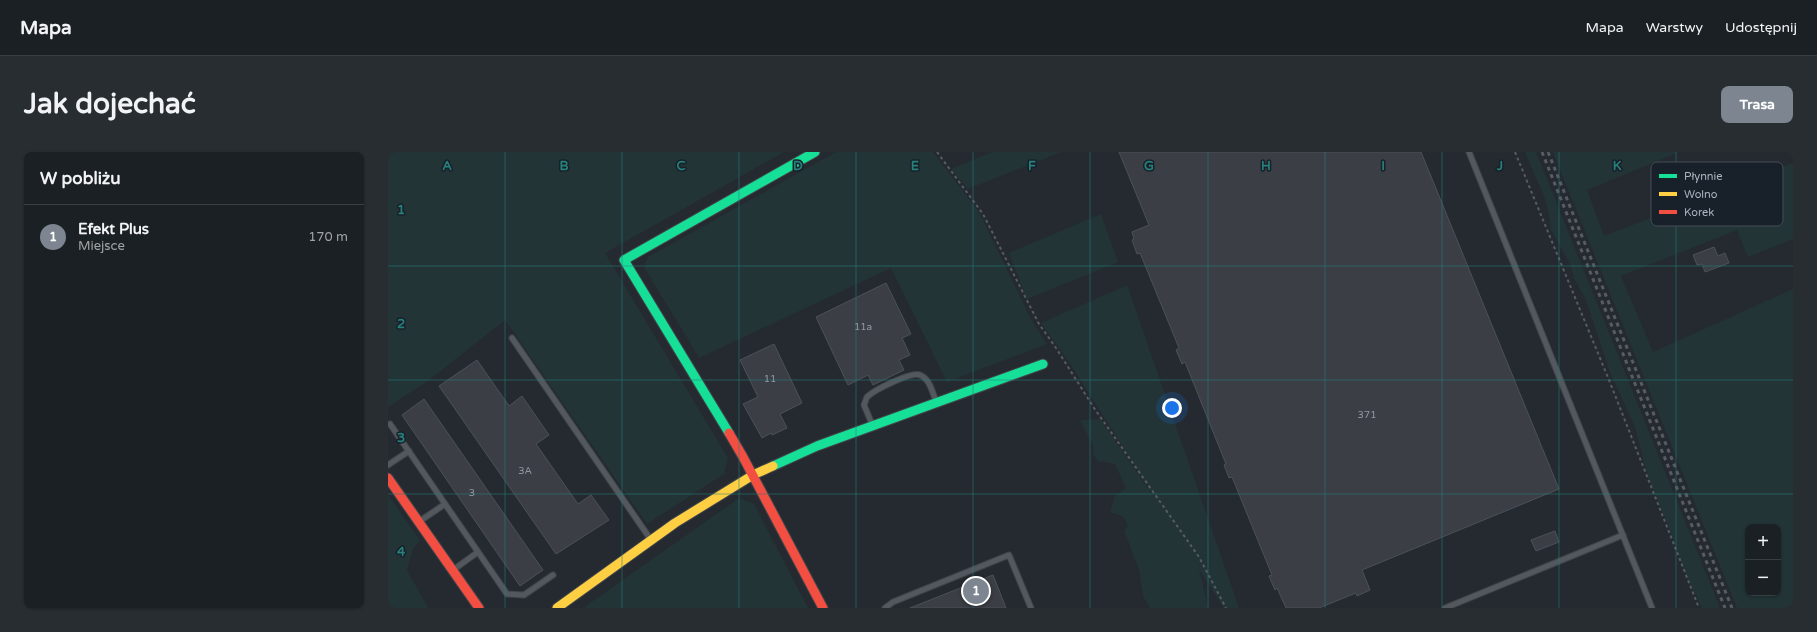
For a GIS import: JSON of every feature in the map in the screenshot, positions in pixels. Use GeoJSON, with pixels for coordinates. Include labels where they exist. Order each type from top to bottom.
{"type":"FeatureCollection","features":[{"type":"Feature","properties":{"kind":"street"},"geometry":{"type":"LineString","coordinates":[[814,152],[624,260],[753,475],[823,608]]}},
{"type":"Feature","properties":{"kind":"street"},"geometry":{"type":"LineString","coordinates":[[557,608],[697,508],[753,475],[817,446],[1044,364]]}},
{"type":"Feature","properties":{"kind":"street"},"geometry":{"type":"LineString","coordinates":[[388,478],[480,608]]}},
{"type":"Feature","properties":{"kind":"lane"},"geometry":{"type":"LineString","coordinates":[[1469,152],[1624,535],[1652,608]]}},
{"type":"Feature","properties":{"kind":"lane"},"geometry":{"type":"LineString","coordinates":[[512,338],[651,540]]}},
{"type":"Feature","properties":{"kind":"lane"},"geometry":{"type":"LineString","coordinates":[[873,425],[864,405],[867,397],[911,374],[920,374],[925,378],[936,402]]}},
{"type":"Feature","properties":{"kind":"lane"},"geometry":{"type":"LineString","coordinates":[[390,424],[507,594],[524,595],[554,575]]}},
{"type":"Feature","properties":{"kind":"lane"},"geometry":{"type":"LineString","coordinates":[[388,465],[409,451]]}},
{"type":"Feature","properties":{"kind":"lane"},"geometry":{"type":"LineString","coordinates":[[419,522],[445,504]]}},
{"type":"Feature","properties":{"kind":"lane"},"geometry":{"type":"LineString","coordinates":[[1445,608],[1624,535]]}},
{"type":"Feature","properties":{"kind":"lane"},"geometry":{"type":"LineString","coordinates":[[453,570],[478,552]]}},
{"type":"Feature","properties":{"kind":"lane"},"geometry":{"type":"LineString","coordinates":[[885,608],[893,602],[1009,555],[1031,608]]}},
{"type":"Feature","properties":{"kind":"path"},"geometry":{"type":"LineString","coordinates":[[937,152],[983,214],[1039,324],[1094,408],[1199,557],[1226,608]]}},
{"type":"Feature","properties":{"kind":"path"},"geometry":{"type":"LineString","coordinates":[[1515,152],[1609,380],[1699,608]]}},
{"type":"Feature","properties":{"kind":"shaded area"},"geometry":{"type":"Polygon","coordinates":[[[388,152],[784,152],[605,253],[728,458],[724,474],[647,524],[505,320],[428,381],[388,407],[388,152]]]}},
{"type":"Feature","properties":{"kind":"shaded area"},"geometry":{"type":"Polygon","coordinates":[[[836,152],[933,152],[979,212],[1032,321],[1047,344],[947,382],[891,268],[699,358],[644,267],[648,257],[836,152]]]}},
{"type":"Feature","properties":{"kind":"shaded area"},"geometry":{"type":"Polygon","coordinates":[[[992,152],[1061,152],[968,189],[951,169],[992,152]]]}},
{"type":"Feature","properties":{"kind":"shaded area"},"geometry":{"type":"Polygon","coordinates":[[[1525,152],[1536,152],[1720,608],[1702,608],[1685,573],[1669,528],[1648,477],[1635,427],[1610,372],[1586,300],[1574,278],[1570,264],[1551,230],[1544,196],[1525,152]]]}},
{"type":"Feature","properties":{"kind":"shaded area"},"geometry":{"type":"Polygon","coordinates":[[[1553,152],[1679,152],[1655,162],[1651,162],[1651,164],[1587,190],[1604,236],[1651,218],[1651,226],[1783,226],[1783,167],[1793,163],[1793,239],[1748,257],[1737,230],[1621,276],[1653,352],[1793,289],[1793,608],[1737,608],[1553,152]]]}},
{"type":"Feature","properties":{"kind":"shaded area"},"geometry":{"type":"Polygon","coordinates":[[[1101,214],[1118,262],[1027,299],[1009,253],[1101,214]]]}},
{"type":"Feature","properties":{"kind":"shaded area"},"geometry":{"type":"Polygon","coordinates":[[[1127,285],[1239,608],[1224,608],[1199,569],[1208,608],[1150,608],[1143,596],[1139,569],[1124,531],[1128,526],[1124,517],[1110,512],[1115,496],[1126,488],[1115,464],[1098,461],[1093,454],[1094,447],[1080,420],[1100,419],[1159,504],[1073,368],[1041,323],[1127,285]]]}},
{"type":"Feature","properties":{"kind":"shaded area"},"geometry":{"type":"Polygon","coordinates":[[[388,495],[420,540],[413,549],[407,570],[428,608],[388,608],[388,495]]]}},
{"type":"Feature","properties":{"kind":"shaded area"},"geometry":{"type":"Polygon","coordinates":[[[739,498],[754,504],[808,608],[583,608],[739,498]]]}},
{"type":"Feature","properties":{"kind":"building"},"geometry":{"type":"Polygon","coordinates":[[[1119,152],[1421,152],[1559,489],[1362,570],[1370,590],[1357,596],[1356,593],[1319,608],[1286,608],[1277,588],[1275,590],[1269,576],[1272,575],[1232,477],[1229,478],[1224,465],[1226,464],[1185,362],[1182,364],[1176,350],[1179,348],[1140,253],[1137,254],[1132,240],[1134,239],[1132,232],[1149,225],[1119,152]]]}},
{"type":"Feature","properties":{"kind":"building"},"geometry":{"type":"Polygon","coordinates":[[[1714,247],[1718,256],[1725,253],[1729,263],[1705,272],[1702,264],[1697,265],[1693,255],[1714,247]]]}},
{"type":"Feature","properties":{"kind":"building"},"geometry":{"type":"Polygon","coordinates":[[[886,283],[911,334],[902,338],[910,355],[899,360],[904,370],[873,385],[868,375],[848,385],[816,317],[886,283]]]}},
{"type":"Feature","properties":{"kind":"building"},"geometry":{"type":"Polygon","coordinates":[[[774,344],[802,403],[780,414],[787,428],[772,435],[771,433],[762,438],[743,404],[758,397],[740,360],[774,344]]]}},
{"type":"Feature","properties":{"kind":"building"},"geometry":{"type":"Polygon","coordinates":[[[477,360],[509,406],[522,396],[549,435],[536,444],[578,504],[591,495],[609,520],[556,554],[439,386],[477,360]]]}},
{"type":"Feature","properties":{"kind":"building"},"geometry":{"type":"Polygon","coordinates":[[[424,399],[543,570],[520,586],[402,415],[424,399]]]}},
{"type":"Feature","properties":{"kind":"building"},"geometry":{"type":"Polygon","coordinates":[[[1555,531],[1559,542],[1536,551],[1531,540],[1555,531]]]}},
{"type":"Feature","properties":{"kind":"building"},"geometry":{"type":"Polygon","coordinates":[[[993,575],[1006,608],[910,608],[993,575]]]}},
{"type":"Feature","properties":{"kind":"railway"},"geometry":{"type":"LineString","coordinates":[[1542,152],[1725,608]]}},
{"type":"Feature","properties":{"kind":"railway"},"geometry":{"type":"LineString","coordinates":[[1548,152],[1732,608]]}},
{"type":"Feature","properties":{"kind":"traffic: fast"},"geometry":{"type":"LineString","coordinates":[[729,433],[624,260],[815,152]]}},
{"type":"Feature","properties":{"kind":"traffic: fast"},"geometry":{"type":"LineString","coordinates":[[773,466],[817,446],[1043,364]]}},
{"type":"Feature","properties":{"kind":"traffic: slow"},"geometry":{"type":"LineString","coordinates":[[557,608],[675,523],[753,475],[773,466]]}},
{"type":"Feature","properties":{"kind":"traffic: jam"},"geometry":{"type":"LineString","coordinates":[[729,433],[823,608]]}},
{"type":"Feature","properties":{"kind":"traffic: jam"},"geometry":{"type":"LineString","coordinates":[[388,478],[479,608]]}},
{"type":"Feature","properties":{"kind":"place","name":"Efekt Plus"},"geometry":{"type":"Point","coordinates":[976,591]}}]}
